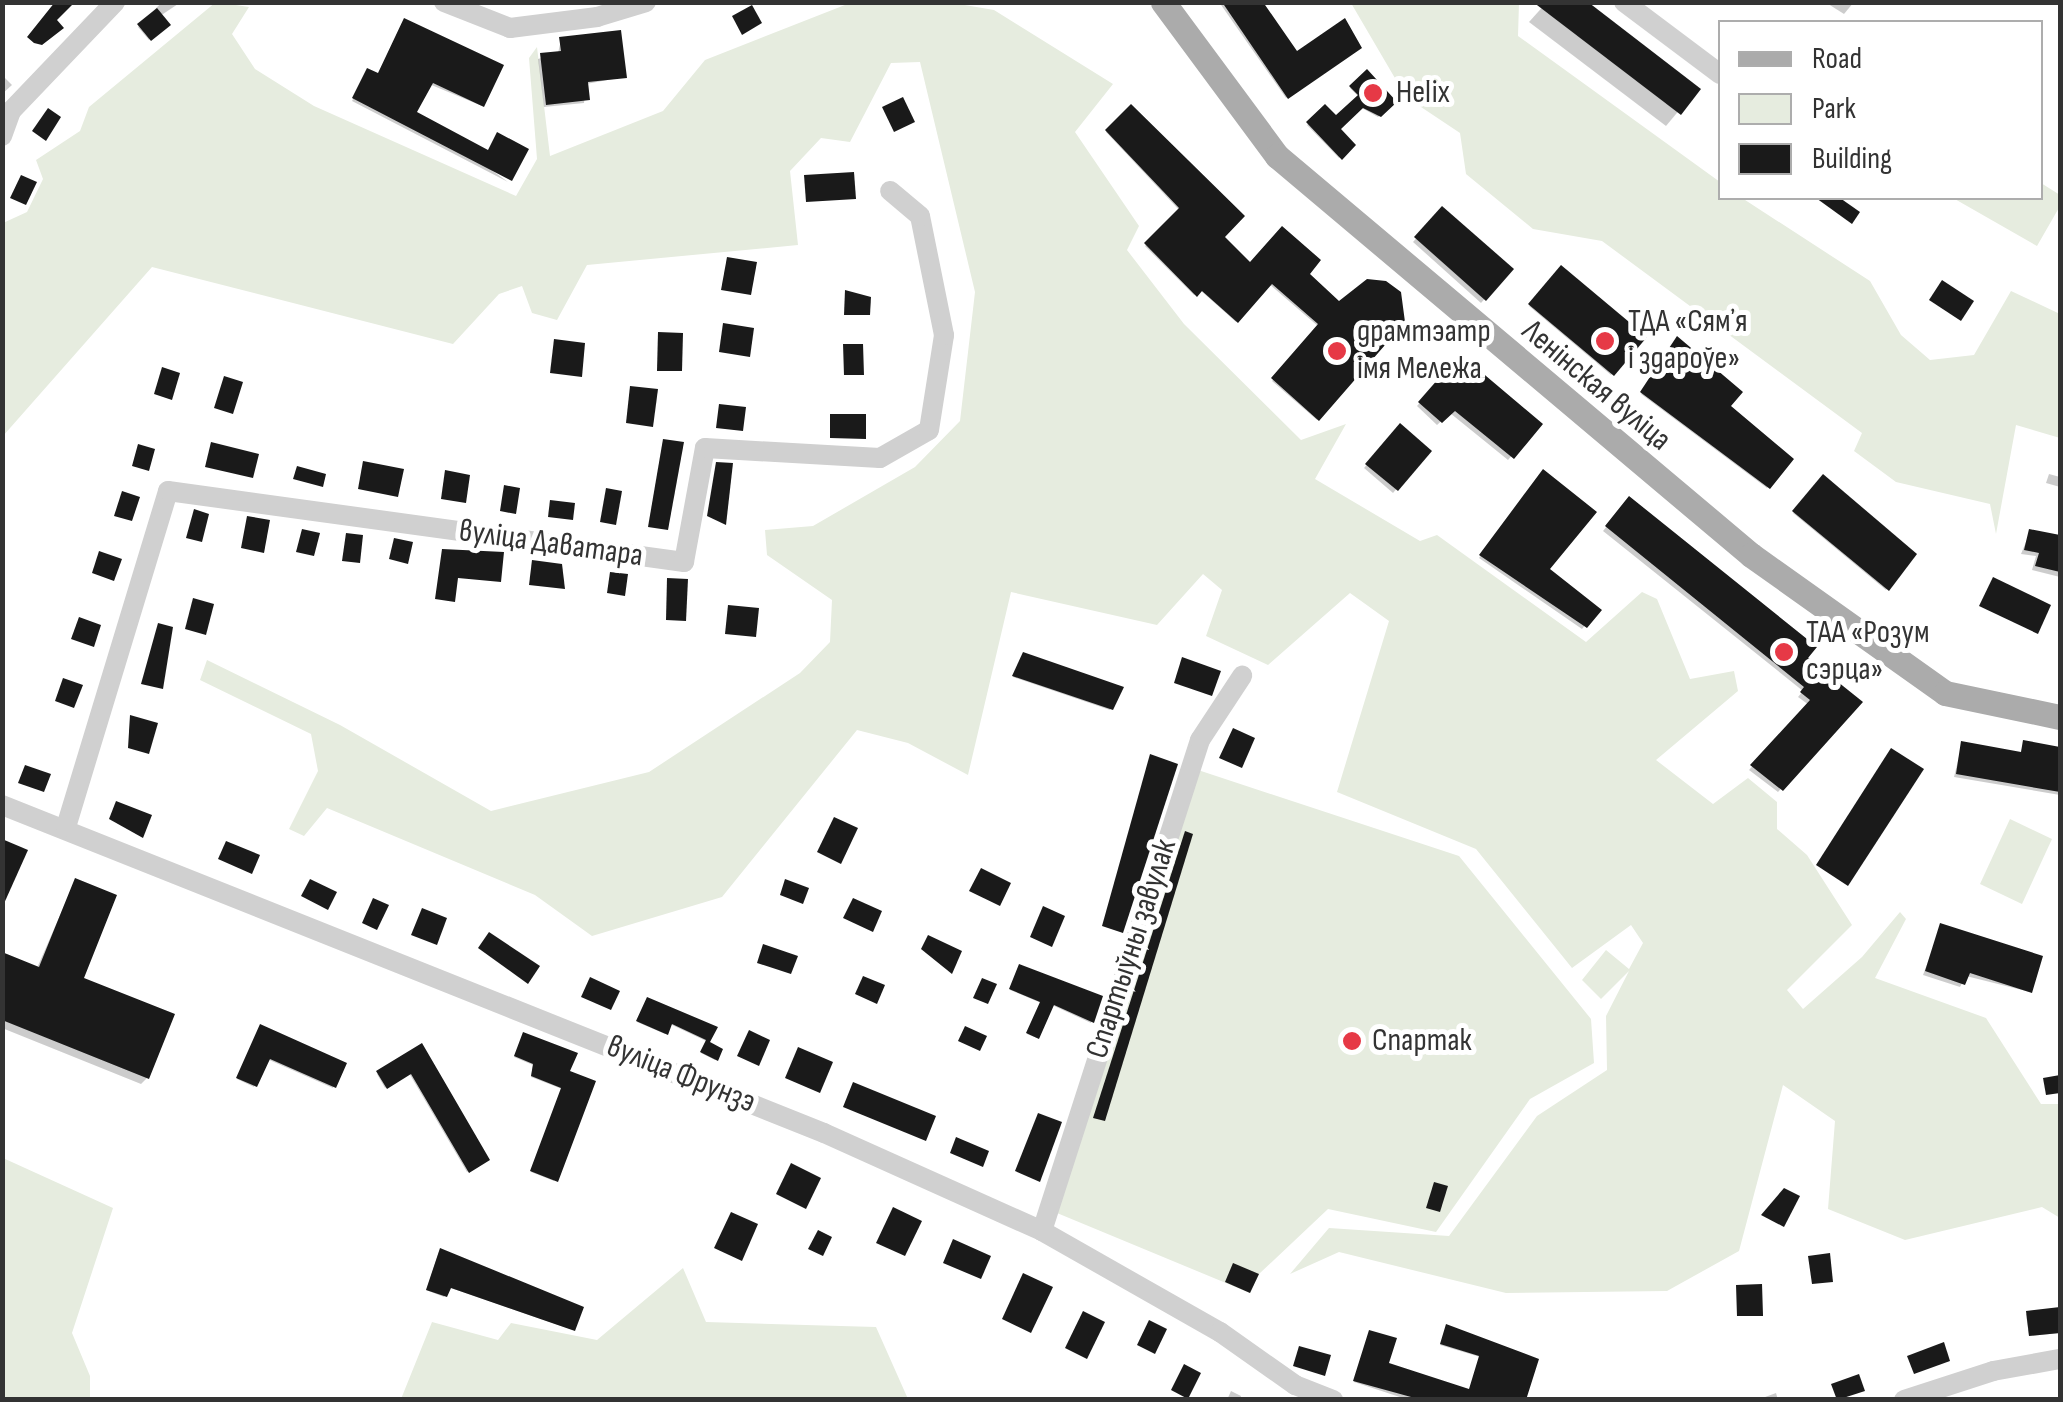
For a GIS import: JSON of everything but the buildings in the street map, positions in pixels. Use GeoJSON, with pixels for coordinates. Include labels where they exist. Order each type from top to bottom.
{"type":"FeatureCollection","features":[{"type":"Feature","properties":{"kind":"main road","name":"Ленінская вуліца"},"geometry":{"type":"LineString","coordinates":[[1164,2],[1277,156],[1751,555],[1945,693],[2060,717]]}},
{"type":"Feature","properties":{"kind":"street"},"geometry":{"type":"LineString","coordinates":[[2,136],[10,111],[114,2]]}},
{"type":"Feature","properties":{"kind":"street"},"geometry":{"type":"LineString","coordinates":[[444,2],[510,28],[597,17],[646,2]]}},
{"type":"Feature","properties":{"kind":"street"},"geometry":{"type":"LineString","coordinates":[[1624,2],[1718,72]]}},
{"type":"Feature","properties":{"kind":"street","name":"вуліца Даватара"},"geometry":{"type":"LineString","coordinates":[[66,827],[168,490],[684,562],[705,448],[880,458],[928,430],[944,335],[920,216],[890,192]]}},
{"type":"Feature","properties":{"kind":"street","name":"Спартыўны завулак"},"geometry":{"type":"LineString","coordinates":[[1042,1231],[1200,740],[1242,676]]}},
{"type":"Feature","properties":{"kind":"street","name":"вуліца Фрунзэ"},"geometry":{"type":"LineString","coordinates":[[2,805],[66,827],[824,1133],[1042,1231],[1220,1332],[1295,1386],[1333,1400]]}},
{"type":"Feature","properties":{"kind":"street"},"geometry":{"type":"LineString","coordinates":[[1904,1400],[1993,1371],[2060,1359]]}},
{"type":"Feature","properties":{"kind":"green space"},"geometry":{"type":"Polygon","coordinates":[[[216,2],[249,7],[232,34],[255,69],[314,106],[516,196],[537,159],[529,58],[537,47],[550,156],[663,111],[705,60],[850,3],[953,3],[994,10],[1113,84],[1075,132],[1139,226],[1127,250],[1184,324],[1301,440],[1346,424],[1315,479],[1420,541],[1437,535],[1586,642],[1642,592],[1657,599],[1690,679],[1734,671],[1738,691],[1656,760],[1713,804],[1748,778],[1777,802],[1777,829],[1807,855],[1852,925],[1787,990],[1803,1009],[1862,957],[1900,912],[1906,919],[1875,978],[1986,1018],[2041,1104],[2060,1104],[2060,1218],[2042,1207],[1905,1240],[1828,1209],[1835,1121],[1783,1085],[1739,1251],[1667,1291],[1506,1293],[1339,1252],[1290,1274],[1329,1228],[1449,1236],[1537,1116],[1607,1070],[1606,1016],[1629,971],[1601,999],[1582,980],[1606,950],[1629,969],[1643,943],[1631,925],[1572,968],[1476,849],[1337,792],[1389,621],[1350,593],[1268,665],[1206,636],[1222,590],[1203,574],[1157,625],[1011,592],[968,775],[908,743],[857,730],[722,897],[592,936],[535,895],[327,808],[304,836],[289,829],[318,771],[311,734],[200,680],[207,660],[340,725],[491,811],[649,772],[800,673],[830,642],[832,600],[767,555],[765,530],[813,526],[915,467],[960,421],[975,292],[920,62],[891,63],[850,142],[821,138],[790,171],[798,245],[587,265],[557,320],[532,313],[522,286],[499,294],[453,344],[152,267],[3,436],[3,223],[27,212],[43,179],[36,160],[80,131],[89,107],[216,2]]]}},
{"type":"Feature","properties":{"kind":"green space"},"geometry":{"type":"Polygon","coordinates":[[[1351,3],[1519,3],[1518,36],[1718,181],[1718,200],[1745,200],[1870,281],[1901,335],[1930,360],[1974,355],[2011,291],[2060,314],[2060,438],[2016,425],[1996,534],[1990,504],[1896,482],[1854,451],[1862,433],[1602,241],[1533,229],[1466,174],[1460,133],[1406,97],[1351,3]]]}},
{"type":"Feature","properties":{"kind":"green space"},"geometry":{"type":"Polygon","coordinates":[[[2043,184],[2060,195],[2060,206],[2037,246],[1956,200],[2043,200],[2043,184]]]}},
{"type":"Feature","properties":{"kind":"green space","name":"Спартак"},"geometry":{"type":"Polygon","coordinates":[[[1198,770],[1459,856],[1591,1019],[1594,1063],[1530,1099],[1436,1232],[1328,1209],[1259,1274],[1250,1293],[1057,1213],[1198,770]]]}},
{"type":"Feature","properties":{"kind":"green space"},"geometry":{"type":"Polygon","coordinates":[[[2010,819],[2052,839],[2022,904],[1980,884],[2010,819]]]}},
{"type":"Feature","properties":{"kind":"green space"},"geometry":{"type":"Polygon","coordinates":[[[3,1158],[113,1208],[72,1333],[90,1376],[90,1399],[3,1399],[3,1158]]]}},
{"type":"Feature","properties":{"kind":"green space"},"geometry":{"type":"Polygon","coordinates":[[[683,1268],[706,1322],[876,1327],[908,1399],[401,1399],[432,1322],[498,1340],[511,1323],[597,1340],[683,1268]]]}},
{"type":"Feature","properties":{"kind":"place","name":"Helix"},"geometry":{"type":"Point","coordinates":[1373,93]}},
{"type":"Feature","properties":{"kind":"place","name":"ТДА «Сямʼя і здароўе»"},"geometry":{"type":"Point","coordinates":[1605,341]}},
{"type":"Feature","properties":{"kind":"place","name":"драмтэатр імя Мележа"},"geometry":{"type":"Point","coordinates":[1337,351]}},
{"type":"Feature","properties":{"kind":"place","name":"ТАА «Розум сэрца»"},"geometry":{"type":"Point","coordinates":[1784,652]}},
{"type":"Feature","properties":{"kind":"place","name":"Спартак"},"geometry":{"type":"Point","coordinates":[1352,1041]}}]}
